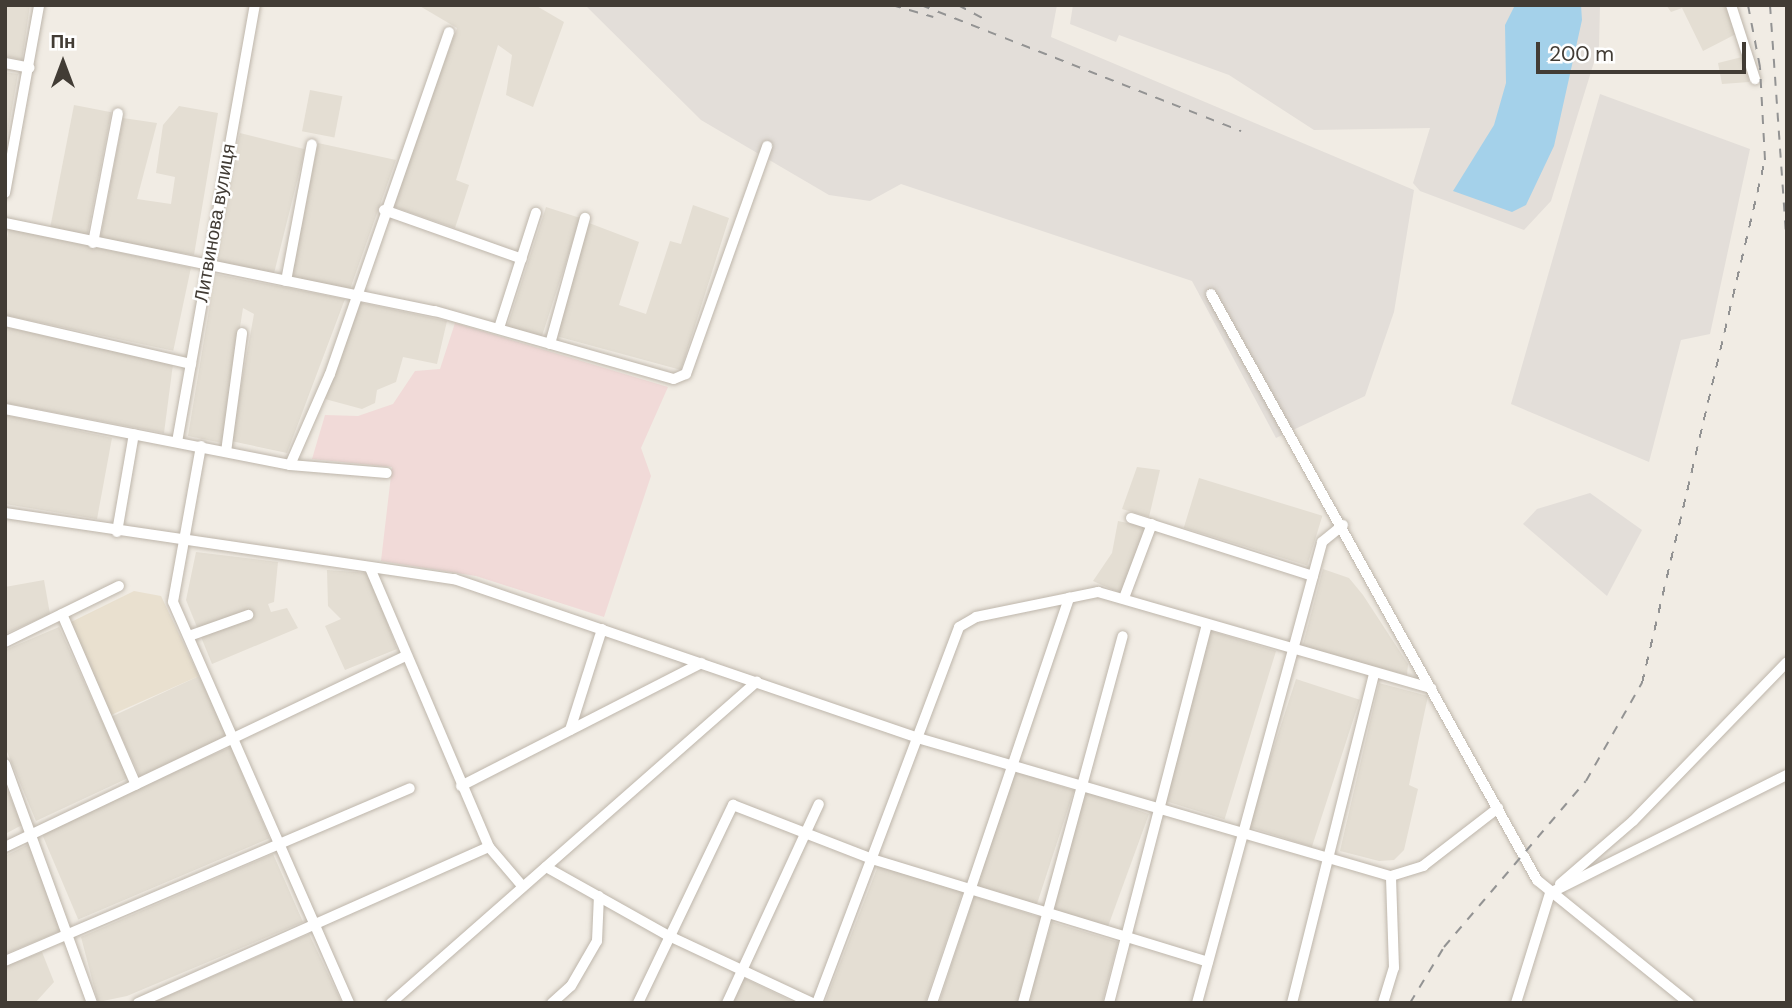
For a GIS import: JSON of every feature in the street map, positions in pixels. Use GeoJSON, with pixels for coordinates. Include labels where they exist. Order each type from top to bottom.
{"type":"FeatureCollection","features":[{"type":"Feature","properties":{"kind":"street"},"geometry":{"type":"LineString","coordinates":[[5,193],[10,143],[30,68],[39,5]]}},
{"type":"Feature","properties":{"kind":"street","name":"Литвинова вулиця"},"geometry":{"type":"LineString","coordinates":[[177,442],[205,266],[255,5]]}},
{"type":"Feature","properties":{"kind":"street"},"geometry":{"type":"LineString","coordinates":[[1731,5],[1755,79]]}},
{"type":"Feature","properties":{"kind":"street"},"geometry":{"type":"LineString","coordinates":[[290,465],[330,374],[353,296],[449,32]]}},
{"type":"Feature","properties":{"kind":"street"},"geometry":{"type":"LineString","coordinates":[[5,63],[30,68]]}},
{"type":"Feature","properties":{"kind":"street"},"geometry":{"type":"LineString","coordinates":[[93,243],[118,113]]}},
{"type":"Feature","properties":{"kind":"street"},"geometry":{"type":"LineString","coordinates":[[286,281],[313,144]]}},
{"type":"Feature","properties":{"kind":"street"},"geometry":{"type":"LineString","coordinates":[[5,223],[499,328],[674,380],[686,374],[767,146]]}},
{"type":"Feature","properties":{"kind":"street"},"geometry":{"type":"LineString","coordinates":[[384,210],[522,259]]}},
{"type":"Feature","properties":{"kind":"street"},"geometry":{"type":"LineString","coordinates":[[499,328],[536,213]]}},
{"type":"Feature","properties":{"kind":"street"},"geometry":{"type":"LineString","coordinates":[[550,344],[585,218]]}},
{"type":"Feature","properties":{"kind":"street"},"geometry":{"type":"LineString","coordinates":[[1211,294],[1343,525],[1498,808],[1550,893],[1689,1003]]}},
{"type":"Feature","properties":{"kind":"street"},"geometry":{"type":"LineString","coordinates":[[5,321],[191,364]]}},
{"type":"Feature","properties":{"kind":"street"},"geometry":{"type":"LineString","coordinates":[[226,452],[242,333]]}},
{"type":"Feature","properties":{"kind":"street"},"geometry":{"type":"LineString","coordinates":[[5,409],[290,465],[387,472]]}},
{"type":"Feature","properties":{"kind":"street"},"geometry":{"type":"LineString","coordinates":[[117,532],[134,434]]}},
{"type":"Feature","properties":{"kind":"street"},"geometry":{"type":"LineString","coordinates":[[201,446],[173,602],[236,737],[278,845],[349,1003]]}},
{"type":"Feature","properties":{"kind":"street"},"geometry":{"type":"LineString","coordinates":[[5,513],[185,543],[454,579],[918,738],[1391,876],[1423,866],[1498,808]]}},
{"type":"Feature","properties":{"kind":"street"},"geometry":{"type":"LineString","coordinates":[[1131,518],[1313,576]]}},
{"type":"Feature","properties":{"kind":"street"},"geometry":{"type":"LineString","coordinates":[[1125,597],[1152,524]]}},
{"type":"Feature","properties":{"kind":"street"},"geometry":{"type":"LineString","coordinates":[[1197,1003],[1322,542],[1343,525]]}},
{"type":"Feature","properties":{"kind":"street"},"geometry":{"type":"LineString","coordinates":[[370,568],[404,657],[489,847],[523,887]]}},
{"type":"Feature","properties":{"kind":"street"},"geometry":{"type":"LineString","coordinates":[[5,642],[120,586]]}},
{"type":"Feature","properties":{"kind":"street"},"geometry":{"type":"LineString","coordinates":[[546,867],[667,935],[814,1003],[875,860],[959,627],[976,617],[1098,592],[1125,597],[1207,625],[1374,675],[1431,688]]}},
{"type":"Feature","properties":{"kind":"street"},"geometry":{"type":"LineString","coordinates":[[932,1003],[1069,598]]}},
{"type":"Feature","properties":{"kind":"street"},"geometry":{"type":"LineString","coordinates":[[62,614],[136,785]]}},
{"type":"Feature","properties":{"kind":"street"},"geometry":{"type":"LineString","coordinates":[[189,636],[248,615]]}},
{"type":"Feature","properties":{"kind":"street"},"geometry":{"type":"LineString","coordinates":[[1109,1003],[1207,625]]}},
{"type":"Feature","properties":{"kind":"street"},"geometry":{"type":"LineString","coordinates":[[570,730],[601,629]]}},
{"type":"Feature","properties":{"kind":"street"},"geometry":{"type":"LineString","coordinates":[[1023,1003],[1123,636]]}},
{"type":"Feature","properties":{"kind":"street"},"geometry":{"type":"LineString","coordinates":[[5,847],[404,657]]}},
{"type":"Feature","properties":{"kind":"street"},"geometry":{"type":"LineString","coordinates":[[1516,1003],[1550,893],[1633,821],[1787,662]]}},
{"type":"Feature","properties":{"kind":"street"},"geometry":{"type":"LineString","coordinates":[[461,786],[701,663]]}},
{"type":"Feature","properties":{"kind":"street"},"geometry":{"type":"LineString","coordinates":[[1292,1003],[1374,675]]}},
{"type":"Feature","properties":{"kind":"street"},"geometry":{"type":"LineString","coordinates":[[391,1003],[757,682]]}},
{"type":"Feature","properties":{"kind":"street"},"geometry":{"type":"LineString","coordinates":[[5,764],[72,934],[92,1003]]}},
{"type":"Feature","properties":{"kind":"street"},"geometry":{"type":"LineString","coordinates":[[1550,893],[1787,775]]}},
{"type":"Feature","properties":{"kind":"street"},"geometry":{"type":"LineString","coordinates":[[5,961],[410,788]]}},
{"type":"Feature","properties":{"kind":"street"},"geometry":{"type":"LineString","coordinates":[[727,1003],[819,804]]}},
{"type":"Feature","properties":{"kind":"street"},"geometry":{"type":"LineString","coordinates":[[638,1003],[667,935],[733,805],[875,860],[1208,962]]}},
{"type":"Feature","properties":{"kind":"street"},"geometry":{"type":"LineString","coordinates":[[138,1003],[489,847]]}},
{"type":"Feature","properties":{"kind":"street"},"geometry":{"type":"LineString","coordinates":[[1383,1003],[1394,968],[1391,876]]}},
{"type":"Feature","properties":{"kind":"street"},"geometry":{"type":"LineString","coordinates":[[552,1003],[571,986],[597,941],[599,896]]}},
{"type":"Feature","properties":{"kind":"shaded area"},"geometry":{"type":"Polygon","coordinates":[[[5,5],[30,5],[22,60],[5,56],[5,5]]]}},
{"type":"Feature","properties":{"kind":"shaded area"},"geometry":{"type":"Polygon","coordinates":[[[418,5],[535,5],[564,22],[533,107],[506,95],[512,55],[498,45],[456,180],[469,185],[455,228],[391,206],[457,28],[418,5]]]}},
{"type":"Feature","properties":{"kind":"shaded area"},"geometry":{"type":"Polygon","coordinates":[[[585,5],[1057,5],[1051,37],[1414,190],[1394,312],[1365,396],[1276,438],[1192,281],[901,184],[870,201],[829,195],[701,120],[585,5]]]}},
{"type":"Feature","properties":{"kind":"shaded area"},"geometry":{"type":"Polygon","coordinates":[[[1073,5],[1600,5],[1599,46],[1551,201],[1524,230],[1420,191],[1413,183],[1430,128],[1314,130],[1229,75],[1119,35],[1116,42],[1070,24],[1073,5]]]}},
{"type":"Feature","properties":{"kind":"shaded area"},"geometry":{"type":"Polygon","coordinates":[[[1666,5],[1726,5],[1738,33],[1703,51],[1682,8],[1671,12],[1666,5]]]}},
{"type":"Feature","properties":{"kind":"shaded area"},"geometry":{"type":"Polygon","coordinates":[[[1746,56],[1749,82],[1722,84],[1718,63],[1746,56]]]}},
{"type":"Feature","properties":{"kind":"shaded area"},"geometry":{"type":"Polygon","coordinates":[[[5,72],[18,74],[7,137],[5,136],[5,72]]]}},
{"type":"Feature","properties":{"kind":"shaded area"},"geometry":{"type":"Polygon","coordinates":[[[310,90],[342,96],[334,138],[302,131],[310,90]]]}},
{"type":"Feature","properties":{"kind":"shaded area"},"geometry":{"type":"Polygon","coordinates":[[[1600,94],[1750,149],[1710,334],[1681,340],[1649,462],[1511,404],[1600,94]]]}},
{"type":"Feature","properties":{"kind":"shaded area"},"geometry":{"type":"Polygon","coordinates":[[[74,105],[111,112],[87,235],[50,228],[74,105]]]}},
{"type":"Feature","properties":{"kind":"shaded area"},"geometry":{"type":"Polygon","coordinates":[[[179,106],[218,113],[194,255],[100,240],[123,118],[157,123],[137,199],[171,204],[175,177],[156,173],[163,125],[179,106]]]}},
{"type":"Feature","properties":{"kind":"shaded area"},"geometry":{"type":"Polygon","coordinates":[[[240,133],[305,149],[274,275],[209,259],[240,133]]]}},
{"type":"Feature","properties":{"kind":"shaded area"},"geometry":{"type":"Polygon","coordinates":[[[318,143],[396,160],[349,292],[291,278],[318,143]]]}},
{"type":"Feature","properties":{"kind":"shaded area"},"geometry":{"type":"Polygon","coordinates":[[[693,205],[729,218],[681,370],[556,336],[589,223],[639,242],[619,305],[646,314],[670,241],[681,244],[693,205]]]}},
{"type":"Feature","properties":{"kind":"shaded area"},"geometry":{"type":"Polygon","coordinates":[[[546,207],[580,218],[541,338],[507,327],[546,207]]]}},
{"type":"Feature","properties":{"kind":"shaded area"},"geometry":{"type":"Polygon","coordinates":[[[9,229],[191,268],[173,351],[5,315],[5,248],[9,229]]]}},
{"type":"Feature","properties":{"kind":"shaded area"},"geometry":{"type":"Polygon","coordinates":[[[215,274],[345,299],[287,453],[231,441],[254,314],[243,308],[222,443],[188,436],[215,274]]]}},
{"type":"Feature","properties":{"kind":"shaded area"},"geometry":{"type":"Polygon","coordinates":[[[358,302],[447,321],[437,364],[403,357],[396,382],[377,390],[375,403],[362,409],[325,399],[358,302]]]}},
{"type":"Feature","properties":{"kind":"shaded area"},"geometry":{"type":"Polygon","coordinates":[[[455,323],[668,387],[641,448],[651,476],[604,617],[476,576],[381,561],[392,467],[312,459],[325,415],[358,416],[393,404],[415,371],[440,369],[455,323]]]}},
{"type":"Feature","properties":{"kind":"shaded area"},"geometry":{"type":"Polygon","coordinates":[[[5,327],[173,364],[164,433],[5,403],[5,327]]]}},
{"type":"Feature","properties":{"kind":"shaded area"},"geometry":{"type":"Polygon","coordinates":[[[5,415],[112,438],[97,519],[5,504],[5,415]]]}},
{"type":"Feature","properties":{"kind":"shaded area"},"geometry":{"type":"Polygon","coordinates":[[[1137,467],[1160,470],[1149,517],[1122,509],[1137,467]]]}},
{"type":"Feature","properties":{"kind":"shaded area"},"geometry":{"type":"Polygon","coordinates":[[[1199,478],[1322,516],[1307,565],[1184,528],[1199,478]]]}},
{"type":"Feature","properties":{"kind":"shaded area"},"geometry":{"type":"Polygon","coordinates":[[[1590,493],[1642,530],[1607,596],[1523,524],[1537,509],[1590,493]]]}},
{"type":"Feature","properties":{"kind":"shaded area"},"geometry":{"type":"Polygon","coordinates":[[[1118,521],[1146,527],[1122,594],[1093,581],[1112,553],[1118,521]]]}},
{"type":"Feature","properties":{"kind":"shaded area"},"geometry":{"type":"Polygon","coordinates":[[[196,552],[278,562],[274,602],[268,604],[271,612],[287,608],[298,628],[212,664],[186,600],[196,552]]]}},
{"type":"Feature","properties":{"kind":"shaded area"},"geometry":{"type":"Polygon","coordinates":[[[1323,569],[1349,578],[1363,595],[1408,664],[1407,675],[1302,648],[1323,569]]]}},
{"type":"Feature","properties":{"kind":"shaded area"},"geometry":{"type":"Polygon","coordinates":[[[327,570],[369,573],[397,649],[345,670],[325,626],[341,619],[328,606],[327,570]]]}},
{"type":"Feature","properties":{"kind":"shaded area"},"geometry":{"type":"Polygon","coordinates":[[[44,580],[50,614],[5,634],[5,587],[44,580]]]}},
{"type":"Feature","properties":{"kind":"shaded area"},"geometry":{"type":"Polygon","coordinates":[[[134,591],[161,596],[199,676],[111,715],[69,623],[134,591]]]}},
{"type":"Feature","properties":{"kind":"shaded area"},"geometry":{"type":"Polygon","coordinates":[[[59,627],[128,778],[36,821],[5,747],[5,650],[59,627]]]}},
{"type":"Feature","properties":{"kind":"shaded area"},"geometry":{"type":"Polygon","coordinates":[[[1211,631],[1276,651],[1225,819],[1160,799],[1211,631]]]}},
{"type":"Feature","properties":{"kind":"shaded area"},"geometry":{"type":"Polygon","coordinates":[[[199,676],[227,736],[140,776],[112,717],[199,676]]]}},
{"type":"Feature","properties":{"kind":"shaded area"},"geometry":{"type":"Polygon","coordinates":[[[1296,679],[1360,700],[1312,847],[1248,826],[1296,679]]]}},
{"type":"Feature","properties":{"kind":"shaded area"},"geometry":{"type":"Polygon","coordinates":[[[1379,683],[1428,696],[1409,785],[1418,789],[1404,850],[1394,860],[1379,861],[1340,851],[1379,683]]]}},
{"type":"Feature","properties":{"kind":"shaded area"},"geometry":{"type":"Polygon","coordinates":[[[231,747],[270,838],[78,919],[40,828],[231,747]]]}},
{"type":"Feature","properties":{"kind":"shaded area"},"geometry":{"type":"Polygon","coordinates":[[[1014,771],[1074,790],[1037,905],[977,885],[1014,771]]]}},
{"type":"Feature","properties":{"kind":"shaded area"},"geometry":{"type":"Polygon","coordinates":[[[5,784],[22,825],[5,834],[5,784]]]}},
{"type":"Feature","properties":{"kind":"shaded area"},"geometry":{"type":"Polygon","coordinates":[[[1085,791],[1149,814],[1107,930],[1043,907],[1085,791]]]}},
{"type":"Feature","properties":{"kind":"shaded area"},"geometry":{"type":"Polygon","coordinates":[[[31,843],[65,929],[5,954],[5,856],[31,843]]]}},
{"type":"Feature","properties":{"kind":"shaded area"},"geometry":{"type":"Polygon","coordinates":[[[273,854],[303,922],[127,996],[98,1002],[81,937],[273,854]]]}},
{"type":"Feature","properties":{"kind":"shaded area"},"geometry":{"type":"Polygon","coordinates":[[[878,866],[963,891],[925,1003],[825,1002],[878,866]]]}},
{"type":"Feature","properties":{"kind":"shaded area"},"geometry":{"type":"Polygon","coordinates":[[[974,896],[1042,918],[1017,1003],[939,1003],[974,896]]]}},
{"type":"Feature","properties":{"kind":"shaded area"},"geometry":{"type":"Polygon","coordinates":[[[1052,922],[1118,942],[1102,1003],[1027,1003],[1052,922]]]}},
{"type":"Feature","properties":{"kind":"shaded area"},"geometry":{"type":"Polygon","coordinates":[[[309,934],[342,1003],[151,1003],[309,934]]]}},
{"type":"Feature","properties":{"kind":"shaded area"},"geometry":{"type":"Polygon","coordinates":[[[42,952],[54,982],[35,1003],[5,1003],[5,966],[42,952]]]}},
{"type":"Feature","properties":{"kind":"shaded area"},"geometry":{"type":"Polygon","coordinates":[[[744,978],[795,1003],[733,1003],[744,978]]]}},
{"type":"Feature","properties":{"kind":"water"},"geometry":{"type":"Polygon","coordinates":[[[1515,5],[1581,5],[1582,20],[1554,146],[1526,205],[1512,212],[1453,191],[1494,125],[1506,83],[1505,25],[1515,5]]]}},
{"type":"Feature","properties":{"kind":"railway"},"geometry":{"type":"LineString","coordinates":[[892,5],[933,17]]}},
{"type":"Feature","properties":{"kind":"railway"},"geometry":{"type":"LineString","coordinates":[[921,5],[1241,131]]}},
{"type":"Feature","properties":{"kind":"railway"},"geometry":{"type":"LineString","coordinates":[[958,5],[986,20]]}},
{"type":"Feature","properties":{"kind":"railway"},"geometry":{"type":"LineString","coordinates":[[1410,1003],[1444,947],[1586,781],[1642,683],[1765,160],[1760,67],[1748,5]]}},
{"type":"Feature","properties":{"kind":"railway"},"geometry":{"type":"LineString","coordinates":[[1770,5],[1787,250]]}}]}
